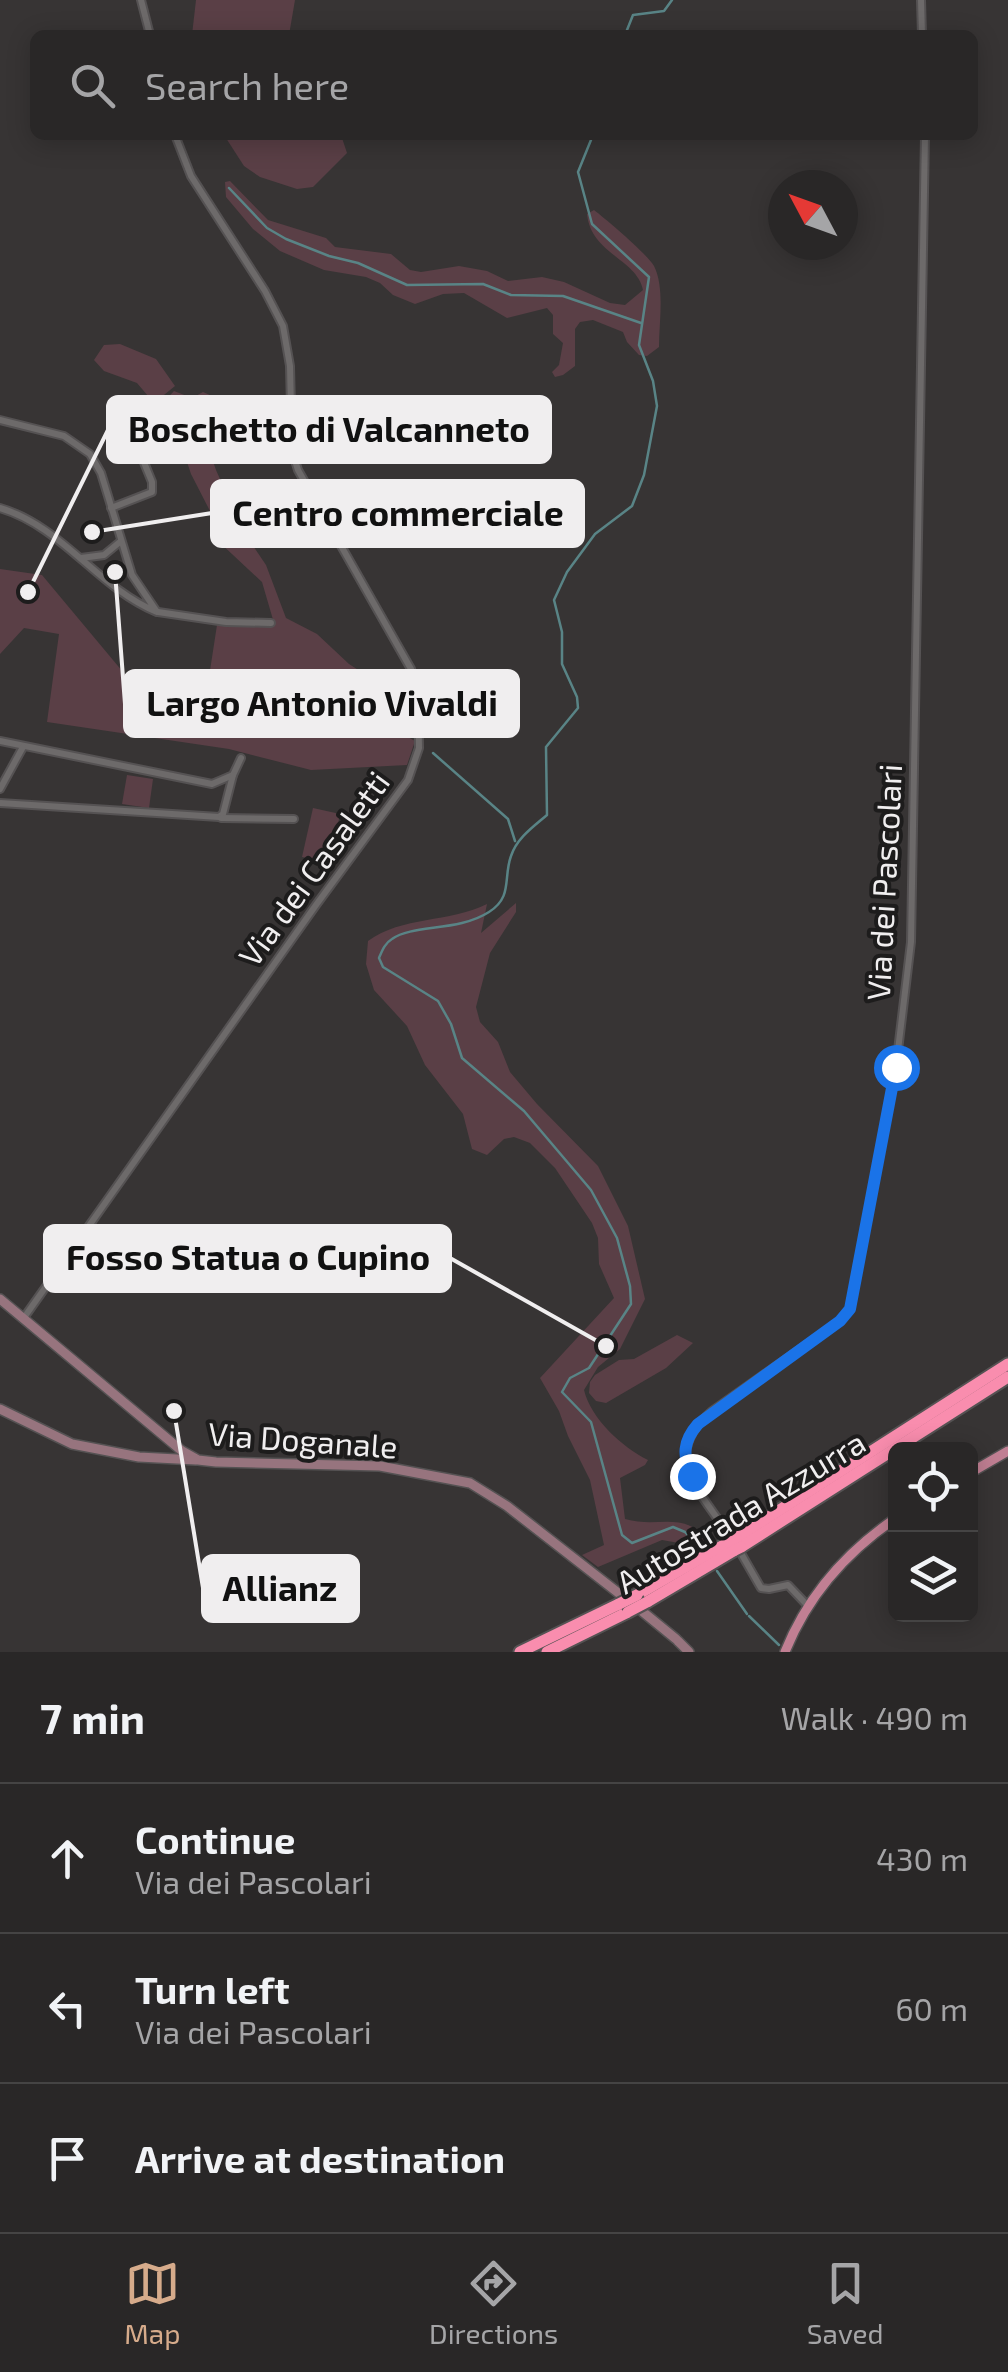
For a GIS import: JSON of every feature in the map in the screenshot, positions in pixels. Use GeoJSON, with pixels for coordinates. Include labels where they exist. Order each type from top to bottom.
{"type":"FeatureCollection","features":[{"type":"Feature","properties":{"kind":"highway","name":"Autostrada Azzurra"},"geometry":{"type":"LineString","coordinates":[[733,1546],[1008,1364]]}},
{"type":"Feature","properties":{"kind":"highway","name":"Autostrada Azzurra"},"geometry":{"type":"LineString","coordinates":[[520,1652],[622,1604],[642,1603],[1008,1378]]}},
{"type":"Feature","properties":{"kind":"highway","name":"Autostrada Azzurra"},"geometry":{"type":"LineString","coordinates":[[547,1652],[622,1604]]}},
{"type":"Feature","properties":{"kind":"main road","name":"Via Doganale"},"geometry":{"type":"LineString","coordinates":[[0,1299],[158,1432],[198,1460],[380,1466],[470,1483],[506,1506],[622,1604]]}},
{"type":"Feature","properties":{"kind":"main road"},"geometry":{"type":"LineString","coordinates":[[0,1409],[66,1442],[152,1458],[198,1460]]}},
{"type":"Feature","properties":{"kind":"main road"},"geometry":{"type":"LineString","coordinates":[[152,1458],[159,1447],[158,1432]]}},
{"type":"Feature","properties":{"kind":"main road"},"geometry":{"type":"LineString","coordinates":[[978,1468],[1008,1450]]}},
{"type":"Feature","properties":{"kind":"main road"},"geometry":{"type":"LineString","coordinates":[[152,1458],[182,1451]]}},
{"type":"Feature","properties":{"kind":"main road"},"geometry":{"type":"LineString","coordinates":[[173,1460],[182,1451]]}},
{"type":"Feature","properties":{"kind":"main road"},"geometry":{"type":"LineString","coordinates":[[784,1652],[808,1606],[852,1553],[888,1524]]}},
{"type":"Feature","properties":{"kind":"main road"},"geometry":{"type":"LineString","coordinates":[[642,1603],[689,1652]]}},
{"type":"Feature","properties":{"kind":"street"},"geometry":{"type":"LineString","coordinates":[[141,0],[149,30]]}},
{"type":"Feature","properties":{"kind":"street"},"geometry":{"type":"LineString","coordinates":[[921,0],[922,30]]}},
{"type":"Feature","properties":{"kind":"street","name":"Via dei Casaletti"},"geometry":{"type":"LineString","coordinates":[[23,1319],[402,789],[419,752],[418,700],[410,669],[294,460],[290,358],[281,321],[191,176],[177,140]]}},
{"type":"Feature","properties":{"kind":"street","name":"Via dei Pascolari"},"geometry":{"type":"LineString","coordinates":[[808,1606],[790,1586],[762,1588],[688,1470],[686,1441],[712,1412],[848,1312],[896,1067],[911,927],[925,140]]}},
{"type":"Feature","properties":{"kind":"street"},"geometry":{"type":"LineString","coordinates":[[0,420],[64,436],[83,446],[98,466],[134,579],[157,612]]}},
{"type":"Feature","properties":{"kind":"street"},"geometry":{"type":"LineString","coordinates":[[111,508],[152,492],[143,460]]}},
{"type":"Feature","properties":{"kind":"street"},"geometry":{"type":"LineString","coordinates":[[0,508],[29,520],[120,591],[157,612],[226,622],[271,623]]}},
{"type":"Feature","properties":{"kind":"street"},"geometry":{"type":"LineString","coordinates":[[80,558],[102,556],[121,541]]}},
{"type":"Feature","properties":{"kind":"street"},"geometry":{"type":"LineString","coordinates":[[0,741],[208,784],[233,776]]}},
{"type":"Feature","properties":{"kind":"street"},"geometry":{"type":"LineString","coordinates":[[0,789],[23,747]]}},
{"type":"Feature","properties":{"kind":"street"},"geometry":{"type":"LineString","coordinates":[[219,818],[224,814],[241,758]]}},
{"type":"Feature","properties":{"kind":"street"},"geometry":{"type":"LineString","coordinates":[[0,803],[219,818],[294,819]]}},
{"type":"Feature","properties":{"kind":"shaded area"},"geometry":{"type":"Polygon","coordinates":[[[196,0],[295,0],[290,30],[193,30],[196,0]]]}},
{"type":"Feature","properties":{"kind":"shaded area"},"geometry":{"type":"Polygon","coordinates":[[[227,140],[343,140],[347,153],[313,187],[297,189],[260,177],[244,166],[227,140]]]}},
{"type":"Feature","properties":{"kind":"shaded area"},"geometry":{"type":"Polygon","coordinates":[[[230,181],[268,220],[326,238],[335,247],[391,254],[410,270],[421,272],[459,266],[487,271],[508,281],[542,277],[625,305],[643,290],[639,279],[590,227],[587,214],[594,210],[654,266],[660,295],[659,347],[647,356],[639,355],[623,332],[593,320],[580,322],[575,329],[575,366],[555,377],[552,372],[559,365],[563,343],[553,334],[553,315],[547,308],[507,318],[464,293],[443,294],[415,304],[366,277],[324,270],[280,251],[253,229],[226,197],[225,182],[230,181]]]}},
{"type":"Feature","properties":{"kind":"shaded area"},"geometry":{"type":"Polygon","coordinates":[[[120,344],[156,359],[175,386],[154,403],[137,383],[104,371],[94,360],[104,345],[120,344]]]}},
{"type":"Feature","properties":{"kind":"shaded area"},"geometry":{"type":"Polygon","coordinates":[[[174,391],[192,398],[203,392],[212,396],[218,407],[213,413],[199,404],[195,409],[216,470],[243,531],[266,565],[286,618],[317,634],[349,664],[394,693],[409,711],[407,719],[359,721],[351,716],[346,692],[323,676],[306,679],[298,691],[324,723],[349,731],[395,730],[415,741],[407,765],[311,770],[229,749],[47,722],[59,634],[24,628],[0,654],[0,569],[42,575],[128,678],[162,686],[209,677],[217,625],[274,623],[262,582],[217,540],[210,511],[180,441],[158,408],[174,391]]]}},
{"type":"Feature","properties":{"kind":"shaded area"},"geometry":{"type":"Polygon","coordinates":[[[127,775],[153,779],[149,808],[122,804],[127,775]]]}},
{"type":"Feature","properties":{"kind":"shaded area"},"geometry":{"type":"Polygon","coordinates":[[[313,808],[340,814],[330,863],[302,857],[313,808]]]}},
{"type":"Feature","properties":{"kind":"shaded area"},"geometry":{"type":"Polygon","coordinates":[[[516,903],[516,912],[490,953],[476,1007],[480,1022],[498,1042],[510,1072],[598,1166],[628,1226],[645,1299],[620,1349],[598,1367],[584,1390],[593,1411],[609,1431],[648,1460],[620,1478],[625,1519],[680,1523],[700,1532],[710,1542],[682,1558],[679,1543],[662,1540],[598,1567],[582,1555],[604,1545],[590,1480],[540,1378],[614,1298],[599,1264],[598,1238],[555,1168],[530,1143],[514,1137],[504,1139],[487,1155],[472,1149],[463,1114],[425,1065],[407,1026],[374,990],[366,964],[368,941],[381,933],[487,904],[481,933],[516,903]]]}},
{"type":"Feature","properties":{"kind":"shaded area"},"geometry":{"type":"Polygon","coordinates":[[[677,1335],[693,1343],[666,1368],[606,1403],[596,1401],[589,1393],[595,1375],[677,1335]]]}},
{"type":"Feature","properties":{"kind":"waterway"},"geometry":{"type":"LineString","coordinates":[[627,30],[633,15],[664,11],[672,0]]}},
{"type":"Feature","properties":{"kind":"waterway"},"geometry":{"type":"LineString","coordinates":[[591,140],[578,172],[592,224],[649,277],[639,345],[653,381],[657,406],[644,475],[632,506],[595,534],[567,572],[554,600],[562,632],[562,664],[578,708],[546,747],[547,815],[514,850],[501,900],[489,912],[464,923],[401,934],[387,943],[379,958],[383,967],[438,1001],[451,1024],[462,1058],[524,1111],[591,1190],[617,1238],[631,1304],[589,1368],[570,1378],[562,1392],[591,1422],[622,1535],[632,1543],[673,1527],[685,1532],[702,1550]]}},
{"type":"Feature","properties":{"kind":"waterway"},"geometry":{"type":"LineString","coordinates":[[229,188],[267,228],[286,239],[358,263],[407,285],[483,284],[511,295],[563,296],[641,323]]}},
{"type":"Feature","properties":{"kind":"waterway"},"geometry":{"type":"LineString","coordinates":[[433,753],[508,819],[515,841]]}},
{"type":"Feature","properties":{"kind":"waterway"},"geometry":{"type":"LineString","coordinates":[[717,1571],[747,1614]]}},
{"type":"Feature","properties":{"kind":"waterway"},"geometry":{"type":"LineString","coordinates":[[749,1616],[779,1645]]}},
{"type":"Feature","properties":{"kind":"place","name":"Centro commerciale"},"geometry":{"type":"Point","coordinates":[92,532]}},
{"type":"Feature","properties":{"kind":"place","name":"Largo Antonio Vivaldi"},"geometry":{"type":"Point","coordinates":[115,572]}},
{"type":"Feature","properties":{"kind":"place","name":"Boschetto di Valcanneto"},"geometry":{"type":"Point","coordinates":[28,592]}},
{"type":"Feature","properties":{"kind":"place","name":"Fosso Statua o Cupino"},"geometry":{"type":"Point","coordinates":[606,1346]}},
{"type":"Feature","properties":{"kind":"place","name":"Allianz"},"geometry":{"type":"Point","coordinates":[174,1411]}},
{"type":"Feature","properties":{"kind":"route"},"geometry":{"type":"LineString","coordinates":[[692,1476],[685,1445],[698,1424],[840,1321],[850,1309],[896,1067]]}}]}
